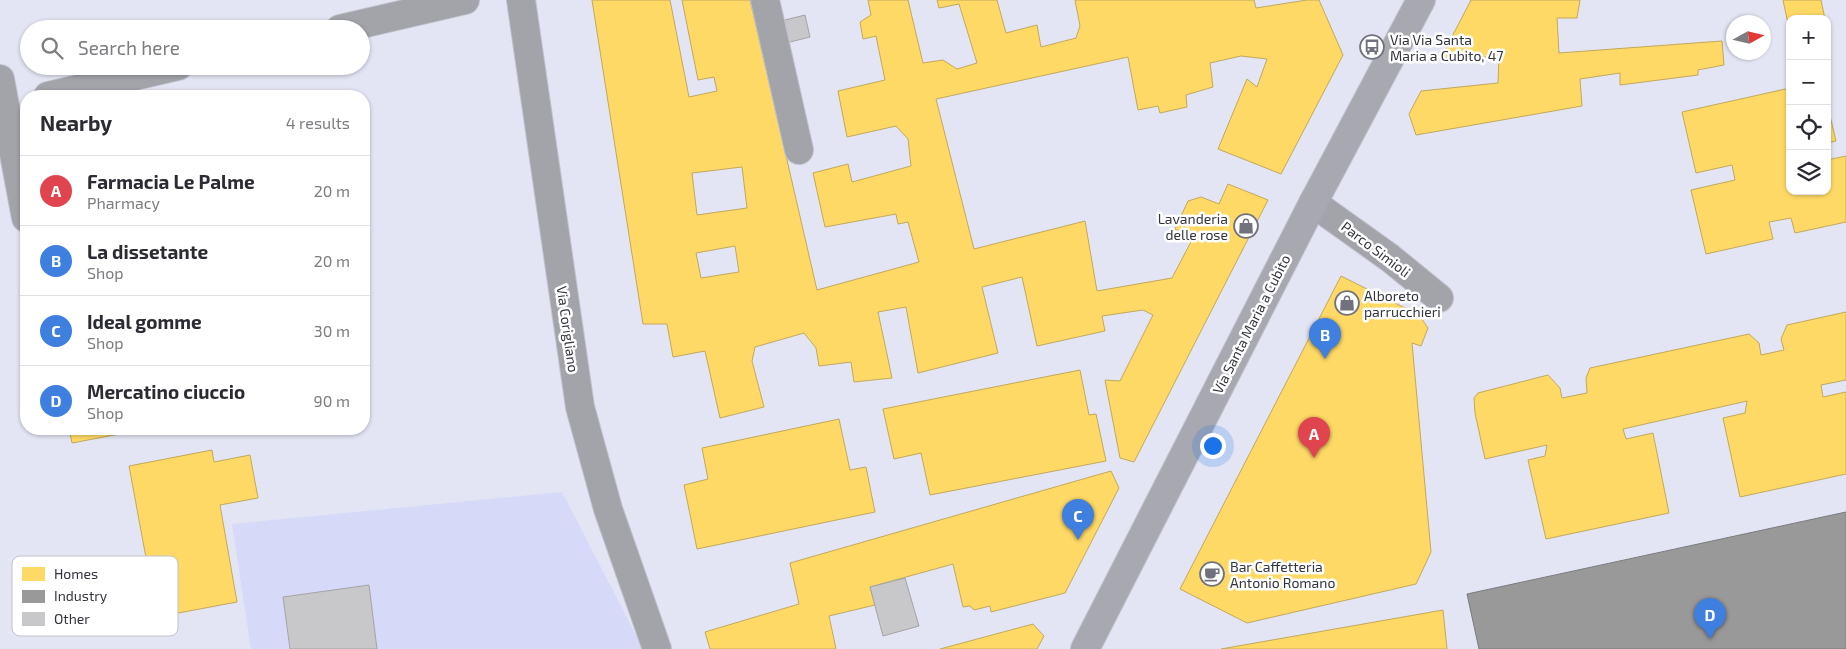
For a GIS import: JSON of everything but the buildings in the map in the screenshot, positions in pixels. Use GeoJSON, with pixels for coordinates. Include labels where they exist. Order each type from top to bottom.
{"type":"FeatureCollection","features":[{"type":"Feature","properties":{"kind":"main road","name":"Via Santa Maria a Cubito"},"geometry":{"type":"LineString","coordinates":[[1085,649],[1313,203],[1421,0]]}},
{"type":"Feature","properties":{"kind":"street"},"geometry":{"type":"LineString","coordinates":[[370,22],[465,0]]}},
{"type":"Feature","properties":{"kind":"street","name":"Via Corigliano"},"geometry":{"type":"LineString","coordinates":[[521,0],[580,407],[608,509],[657,649]]}},
{"type":"Feature","properties":{"kind":"street"},"geometry":{"type":"LineString","coordinates":[[765,0],[798,150]]}},
{"type":"Feature","properties":{"kind":"street"},"geometry":{"type":"LineString","coordinates":[[74,90],[139,75]]}},
{"type":"Feature","properties":{"kind":"street"},"geometry":{"type":"LineString","coordinates":[[0,79],[16,104],[20,150]]}},
{"type":"Feature","properties":{"kind":"street","name":"Parco Simioli"},"geometry":{"type":"LineString","coordinates":[[1313,203],[1390,258],[1439,298]]}},
{"type":"Feature","properties":{"kind":"shaded area"},"geometry":{"type":"Polygon","coordinates":[[[562,492],[642,649],[251,649],[232,524],[562,492]]]}},
{"type":"Feature","properties":{"kind":"place","name":"Via Via Santa Maria a Cubito, 47"},"geometry":{"type":"Point","coordinates":[1372,47]}},
{"type":"Feature","properties":{"kind":"place","name":"Lavanderia delle rose"},"geometry":{"type":"Point","coordinates":[1246,226]}},
{"type":"Feature","properties":{"kind":"place","name":"Alboreto parrucchieri"},"geometry":{"type":"Point","coordinates":[1347,303]}},
{"type":"Feature","properties":{"kind":"place","name":"La dissetante"},"geometry":{"type":"Point","coordinates":[1325,359]}},
{"type":"Feature","properties":{"kind":"place","name":"Farmacia Le Palme"},"geometry":{"type":"Point","coordinates":[1314,458]}},
{"type":"Feature","properties":{"kind":"place","name":"Ideal gomme"},"geometry":{"type":"Point","coordinates":[1078,540]}},
{"type":"Feature","properties":{"kind":"place","name":"Bar Caffetteria Antonio Romano"},"geometry":{"type":"Point","coordinates":[1212,574]}},
{"type":"Feature","properties":{"kind":"place","name":"Mercatino ciuccio"},"geometry":{"type":"Point","coordinates":[1710,639]}}]}
